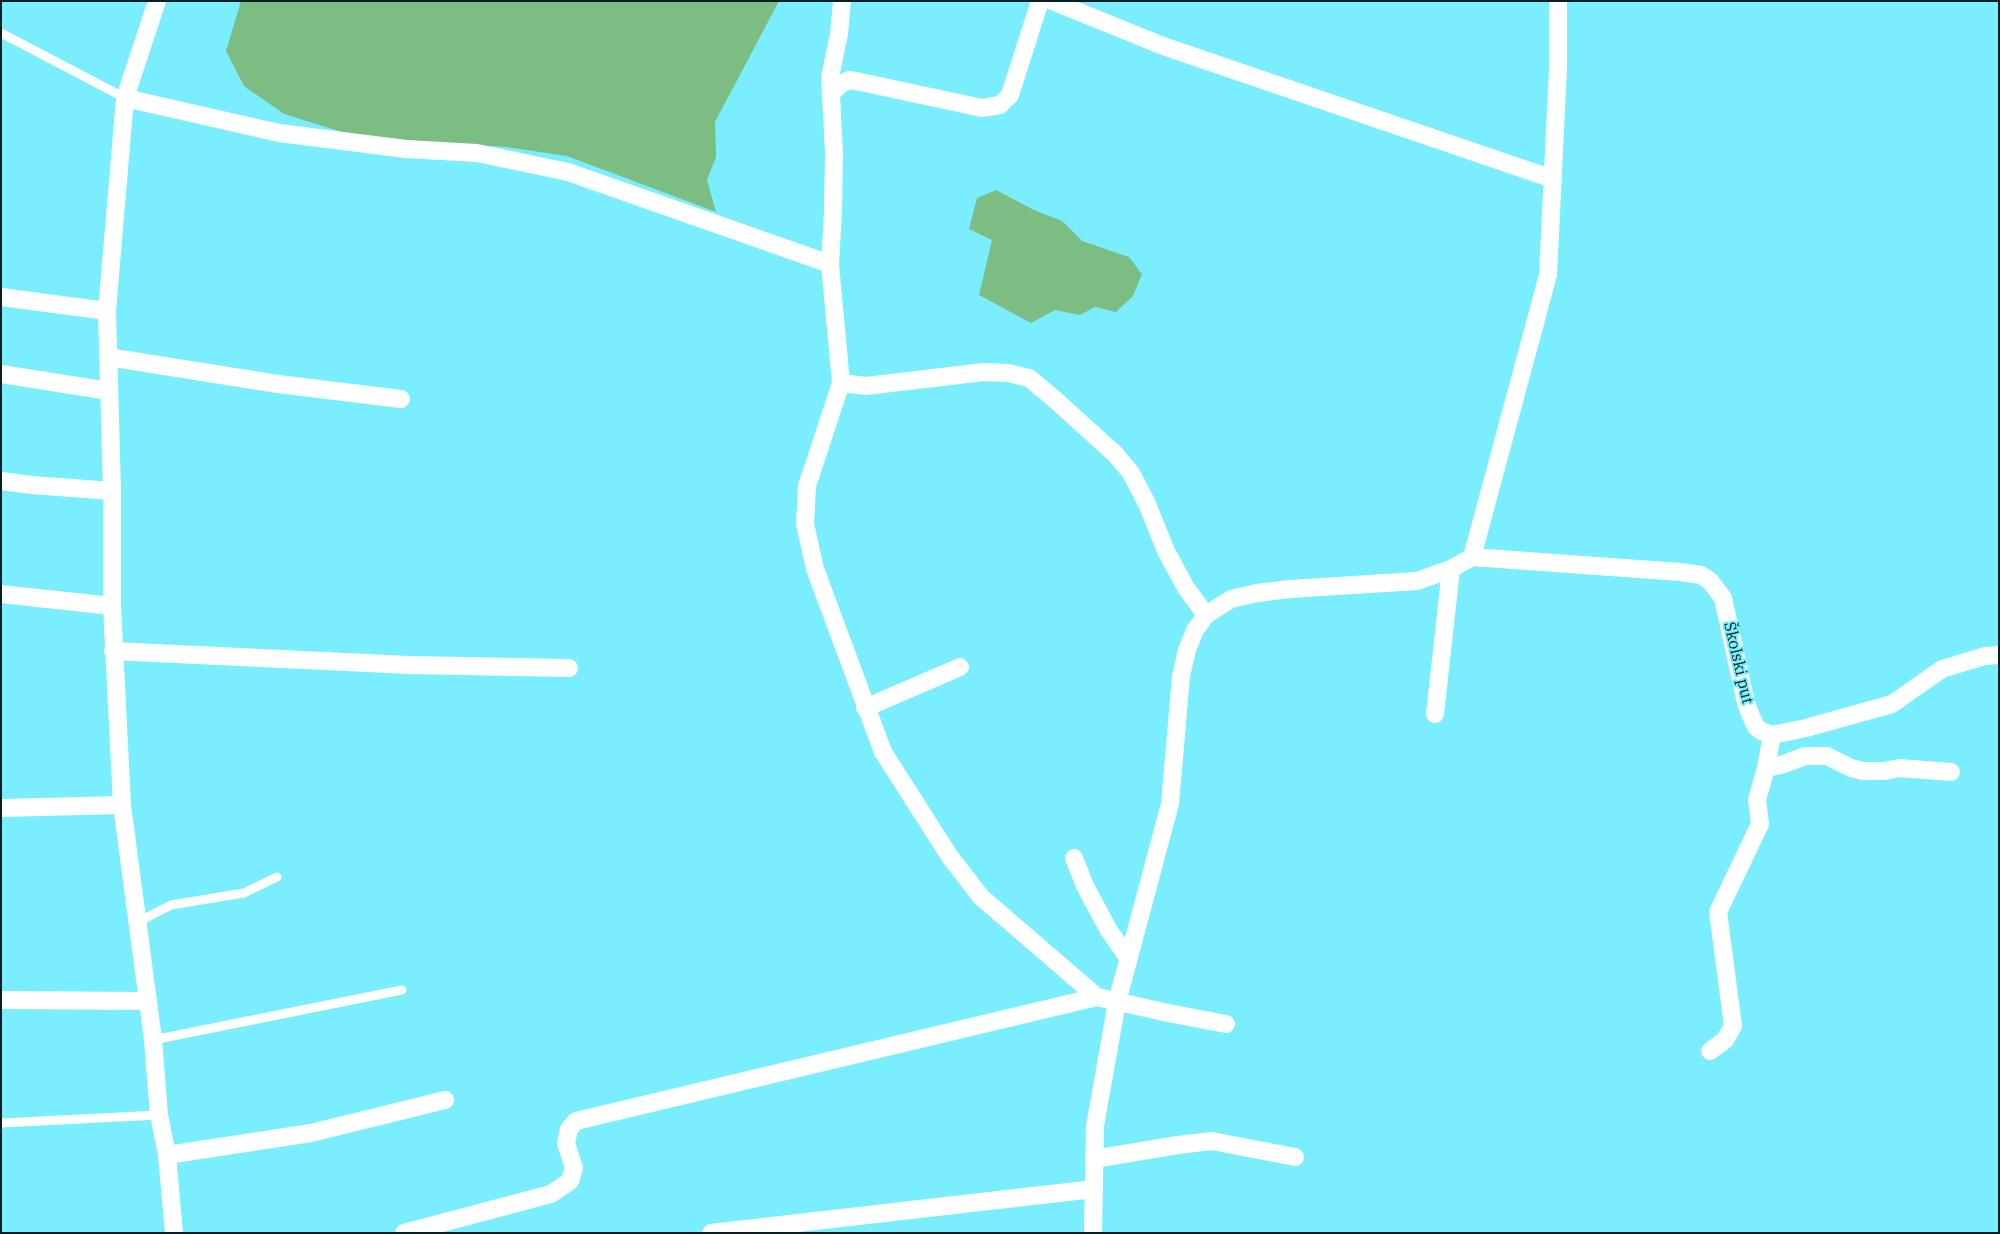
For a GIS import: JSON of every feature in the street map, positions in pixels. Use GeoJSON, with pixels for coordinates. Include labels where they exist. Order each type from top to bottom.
{"type":"FeatureCollection","features":[{"type":"Feature","properties":{"kind":"street"},"geometry":{"type":"LineString","coordinates":[[157,1],[125,98],[107,311],[112,492],[113,651],[122,805],[153,1040],[160,1115],[167,1155],[174,1233]]}},
{"type":"Feature","properties":{"kind":"street"},"geometry":{"type":"LineString","coordinates":[[842,1],[839,34],[830,77],[834,162],[830,264],[841,383],[807,486],[805,524],[815,569],[866,708],[883,752],[950,857],[981,897],[1097,997],[1226,1024]]}},
{"type":"Feature","properties":{"kind":"street"},"geometry":{"type":"LineString","coordinates":[[831,94],[841,84],[849,80],[982,108],[1000,105],[1010,96],[1040,1]]}},
{"type":"Feature","properties":{"kind":"street"},"geometry":{"type":"LineString","coordinates":[[1052,1],[1163,46],[1553,179]]}},
{"type":"Feature","properties":{"kind":"street"},"geometry":{"type":"LineString","coordinates":[[1093,1233],[1095,1126],[1117,1002],[1170,804],[1181,676],[1187,650],[1195,630],[1206,615],[1231,599],[1256,593],[1290,589],[1417,580],[1451,569],[1472,557],[1548,275],[1558,68],[1558,1]]}},
{"type":"Feature","properties":{"kind":"street"},"geometry":{"type":"LineString","coordinates":[[125,98],[279,132],[406,150],[477,153],[568,172],[830,264]]}},
{"type":"Feature","properties":{"kind":"street"},"geometry":{"type":"LineString","coordinates":[[1,297],[107,311]]}},
{"type":"Feature","properties":{"kind":"street"},"geometry":{"type":"LineString","coordinates":[[108,357],[278,384],[401,399]]}},
{"type":"Feature","properties":{"kind":"street"},"geometry":{"type":"LineString","coordinates":[[841,383],[866,386],[984,372],[1008,373],[1029,378],[1115,454],[1131,473],[1147,504],[1166,551],[1186,588],[1206,615]]}},
{"type":"Feature","properties":{"kind":"street"},"geometry":{"type":"LineString","coordinates":[[1,374],[109,392]]}},
{"type":"Feature","properties":{"kind":"street"},"geometry":{"type":"LineString","coordinates":[[1,481],[112,492]]}},
{"type":"Feature","properties":{"kind":"street","name":"Školski put"},"geometry":{"type":"LineString","coordinates":[[1472,557],[1680,572],[1701,576],[1710,581],[1723,598],[1746,703],[1751,716],[1756,727],[1772,735]]}},
{"type":"Feature","properties":{"kind":"street"},"geometry":{"type":"LineString","coordinates":[[1435,714],[1451,569]]}},
{"type":"Feature","properties":{"kind":"street"},"geometry":{"type":"LineString","coordinates":[[1,594],[112,606]]}},
{"type":"Feature","properties":{"kind":"street"},"geometry":{"type":"LineString","coordinates":[[113,651],[409,664],[569,668]]}},
{"type":"Feature","properties":{"kind":"street"},"geometry":{"type":"LineString","coordinates":[[1710,1051],[1725,1040],[1733,1026],[1718,912],[1760,824],[1757,800],[1766,768],[1772,735],[1806,728],[1892,704],[1942,669],[1985,656],[1999,655]]}},
{"type":"Feature","properties":{"kind":"street"},"geometry":{"type":"LineString","coordinates":[[866,708],[960,667]]}},
{"type":"Feature","properties":{"kind":"street"},"geometry":{"type":"LineString","coordinates":[[1766,768],[1813,756],[1827,756],[1851,768],[1863,770],[1885,771],[1899,768],[1951,772]]}},
{"type":"Feature","properties":{"kind":"street"},"geometry":{"type":"LineString","coordinates":[[1,808],[122,805]]}},
{"type":"Feature","properties":{"kind":"street"},"geometry":{"type":"LineString","coordinates":[[1074,858],[1085,886],[1108,929],[1128,958]]}},
{"type":"Feature","properties":{"kind":"street"},"geometry":{"type":"LineString","coordinates":[[404,1233],[551,1194],[570,1181],[574,1168],[566,1143],[569,1129],[576,1121],[1097,997]]}},
{"type":"Feature","properties":{"kind":"street"},"geometry":{"type":"LineString","coordinates":[[1,1000],[148,1001]]}},
{"type":"Feature","properties":{"kind":"street"},"geometry":{"type":"LineString","coordinates":[[167,1155],[311,1133],[445,1100]]}},
{"type":"Feature","properties":{"kind":"street"},"geometry":{"type":"LineString","coordinates":[[1094,1159],[1212,1141],[1295,1157]]}},
{"type":"Feature","properties":{"kind":"street"},"geometry":{"type":"LineString","coordinates":[[711,1233],[1094,1189]]}},
{"type":"Feature","properties":{"kind":"lane"},"geometry":{"type":"LineString","coordinates":[[1,33],[125,98]]}},
{"type":"Feature","properties":{"kind":"lane"},"geometry":{"type":"LineString","coordinates":[[138,922],[171,906],[205,898],[244,893],[277,878]]}},
{"type":"Feature","properties":{"kind":"lane"},"geometry":{"type":"LineString","coordinates":[[153,1040],[402,990]]}},
{"type":"Feature","properties":{"kind":"lane"},"geometry":{"type":"LineString","coordinates":[[1,1123],[160,1115]]}},
{"type":"Feature","properties":{"kind":"green space"},"geometry":{"type":"Polygon","coordinates":[[[241,1],[779,1],[715,122],[716,157],[707,180],[716,212],[567,156],[506,147],[358,137],[284,114],[244,86],[226,51],[241,1]]]}},
{"type":"Feature","properties":{"kind":"green space"},"geometry":{"type":"Polygon","coordinates":[[[996,190],[1034,210],[1062,221],[1082,241],[1129,257],[1142,274],[1133,296],[1116,312],[1095,307],[1080,315],[1055,310],[1031,323],[979,295],[992,240],[969,229],[977,198],[996,190]]]}}]}
